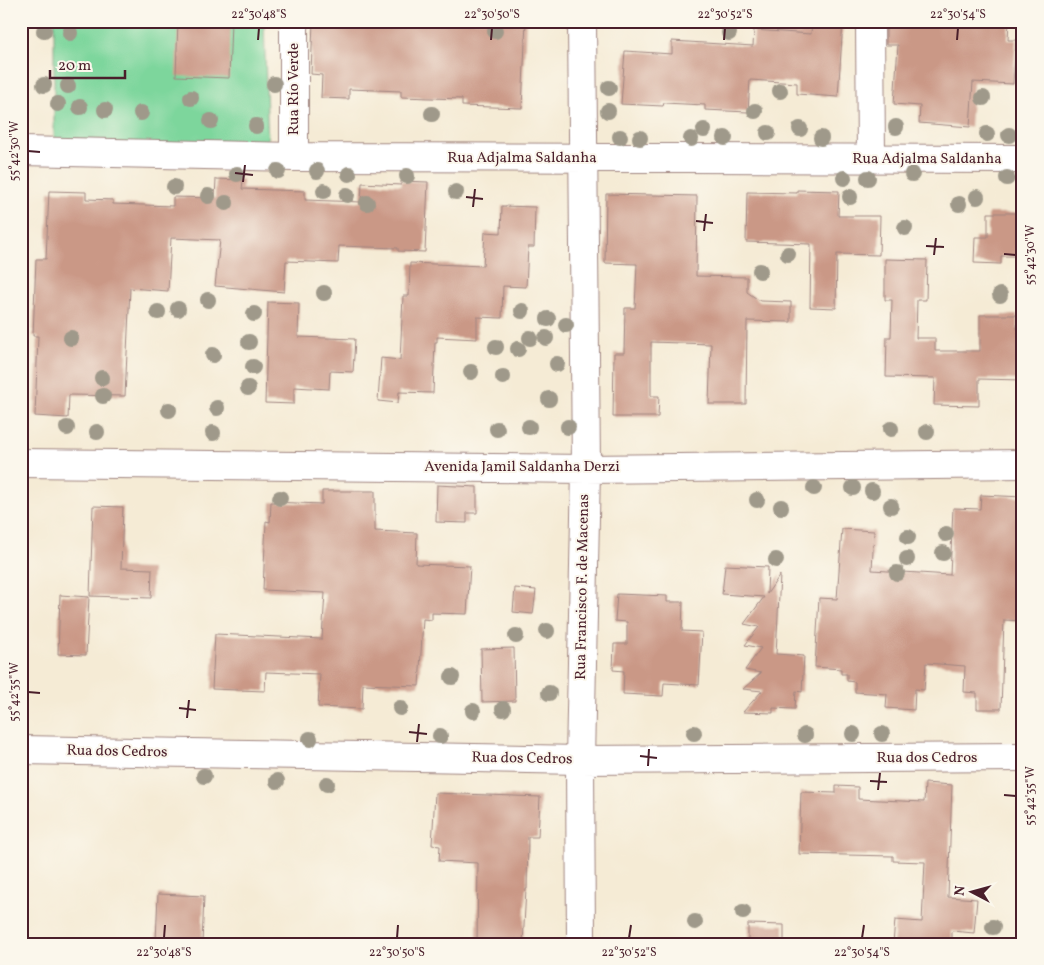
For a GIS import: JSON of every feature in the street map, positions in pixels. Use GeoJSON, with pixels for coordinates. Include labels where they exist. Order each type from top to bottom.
{"type":"FeatureCollection","features":[{"type":"Feature","properties":{"kind":"street","name":"Rua Río Verde"},"geometry":{"type":"LineString","coordinates":[[294,21],[294,157]]}},
{"type":"Feature","properties":{"kind":"street","name":"Rua Francisco F. de Macenas"},"geometry":{"type":"LineString","coordinates":[[581,944],[580,760],[586,469],[585,158],[582,21]]}},
{"type":"Feature","properties":{"kind":"street"},"geometry":{"type":"LineString","coordinates":[[870,21],[871,159]]}},
{"type":"Feature","properties":{"kind":"street","name":"Rua Adjalma Saldanha"},"geometry":{"type":"LineString","coordinates":[[21,151],[294,157],[1023,159]]}},
{"type":"Feature","properties":{"kind":"street","name":"Avenida Jamil Saldanha Derzi"},"geometry":{"type":"LineString","coordinates":[[21,462],[586,469],[1023,464]]}},
{"type":"Feature","properties":{"kind":"street","name":"Rua dos Cedros"},"geometry":{"type":"LineString","coordinates":[[21,750],[580,760],[1023,757]]}},
{"type":"Feature","properties":{"kind":"green space"},"geometry":{"type":"Polygon","coordinates":[[[54,21],[264,21],[268,148],[54,149],[54,21]]]}},
{"type":"Feature","properties":{"kind":"building"},"geometry":{"type":"Polygon","coordinates":[[[178,21],[231,21],[229,78],[176,76],[178,21]]]}},
{"type":"Feature","properties":{"kind":"building"},"geometry":{"type":"Polygon","coordinates":[[[313,21],[526,21],[522,108],[462,106],[462,99],[401,97],[401,91],[349,89],[349,99],[321,98],[322,75],[311,74],[313,21]]]}},
{"type":"Feature","properties":{"kind":"building"},"geometry":{"type":"Polygon","coordinates":[[[812,21],[843,21],[838,97],[797,94],[797,83],[750,80],[748,112],[705,110],[705,105],[664,103],[663,106],[621,104],[625,51],[672,54],[672,41],[753,46],[754,30],[811,34],[812,21]]]}},
{"type":"Feature","properties":{"kind":"building"},"geometry":{"type":"Polygon","coordinates":[[[886,21],[1009,21],[1008,40],[1016,40],[1013,84],[973,82],[970,127],[919,123],[920,106],[894,104],[898,45],[886,45],[886,21]]]}},
{"type":"Feature","properties":{"kind":"building"},"geometry":{"type":"Polygon","coordinates":[[[216,179],[243,180],[242,189],[305,191],[305,200],[361,202],[362,183],[401,185],[401,181],[428,182],[425,252],[398,251],[398,248],[339,246],[338,263],[286,261],[284,292],[215,286],[220,240],[171,238],[168,291],[130,288],[125,396],[69,395],[68,418],[35,416],[38,336],[33,336],[36,259],[46,259],[49,191],[86,192],[86,199],[113,200],[113,204],[173,206],[173,197],[215,198],[216,179]]]}},
{"type":"Feature","properties":{"kind":"building"},"geometry":{"type":"Polygon","coordinates":[[[797,190],[839,191],[838,216],[880,216],[879,255],[837,254],[836,308],[810,307],[811,244],[746,242],[747,192],[797,193],[797,190]]]}},
{"type":"Feature","properties":{"kind":"building"},"geometry":{"type":"Polygon","coordinates":[[[606,194],[697,196],[696,276],[747,277],[747,292],[760,301],[791,302],[791,322],[747,321],[746,404],[709,404],[711,344],[651,342],[651,396],[659,396],[658,417],[613,417],[614,353],[624,353],[625,308],[635,308],[637,264],[605,263],[606,194]]]}},
{"type":"Feature","properties":{"kind":"building"},"geometry":{"type":"Polygon","coordinates":[[[502,206],[535,207],[534,247],[528,247],[526,287],[503,286],[502,318],[477,317],[477,339],[437,337],[437,342],[435,342],[433,393],[399,392],[398,403],[378,401],[381,358],[400,360],[403,296],[409,296],[410,263],[483,266],[485,232],[501,233],[502,206]]]}},
{"type":"Feature","properties":{"kind":"building"},"geometry":{"type":"Polygon","coordinates":[[[988,213],[1020,213],[1017,256],[1001,256],[1001,264],[974,263],[975,237],[988,237],[988,213]]]}},
{"type":"Feature","properties":{"kind":"building"},"geometry":{"type":"Polygon","coordinates":[[[885,259],[927,260],[926,300],[917,300],[916,338],[935,338],[935,351],[980,351],[980,315],[1017,315],[1017,329],[1023,329],[1023,380],[979,379],[979,406],[934,405],[935,378],[886,377],[887,337],[891,337],[892,300],[885,300],[885,259]]]}},
{"type":"Feature","properties":{"kind":"building"},"geometry":{"type":"Polygon","coordinates":[[[268,302],[299,303],[298,337],[355,339],[353,372],[330,371],[329,389],[294,387],[294,404],[265,403],[268,302]]]}},
{"type":"Feature","properties":{"kind":"building"},"geometry":{"type":"Polygon","coordinates":[[[437,485],[477,487],[477,513],[467,513],[467,523],[436,522],[437,485]]]}},
{"type":"Feature","properties":{"kind":"building"},"geometry":{"type":"Polygon","coordinates":[[[322,491],[375,491],[375,531],[417,533],[416,564],[470,566],[467,614],[432,613],[432,620],[423,619],[419,686],[363,684],[362,709],[318,707],[320,674],[266,672],[265,691],[212,689],[215,634],[322,639],[325,593],[263,590],[266,521],[270,522],[271,502],[322,504],[322,491]]]}},
{"type":"Feature","properties":{"kind":"building"},"geometry":{"type":"Polygon","coordinates":[[[981,495],[1023,497],[1023,621],[1004,620],[1001,709],[977,709],[977,693],[964,692],[965,666],[926,663],[924,690],[915,689],[914,710],[886,708],[887,694],[855,692],[855,682],[847,681],[847,674],[841,674],[841,669],[815,667],[819,598],[837,599],[842,529],[874,531],[872,570],[950,575],[953,508],[980,509],[981,495]]]}},
{"type":"Feature","properties":{"kind":"building"},"geometry":{"type":"Polygon","coordinates":[[[93,506],[123,507],[121,568],[152,569],[151,598],[90,596],[93,506]]]}},
{"type":"Feature","properties":{"kind":"building"},"geometry":{"type":"Polygon","coordinates":[[[725,565],[768,567],[767,594],[780,575],[776,654],[804,656],[802,692],[796,691],[795,709],[773,708],[773,713],[743,712],[762,691],[743,689],[761,673],[745,670],[761,648],[745,645],[759,627],[744,624],[764,597],[722,594],[725,565]]]}},
{"type":"Feature","properties":{"kind":"building"},"geometry":{"type":"Polygon","coordinates":[[[515,588],[536,590],[533,614],[513,612],[515,588]]]}},
{"type":"Feature","properties":{"kind":"building"},"geometry":{"type":"Polygon","coordinates":[[[617,594],[667,596],[667,602],[683,602],[682,631],[702,632],[699,685],[664,683],[663,696],[623,694],[624,671],[613,670],[614,644],[627,644],[627,622],[615,621],[617,594]]]}},
{"type":"Feature","properties":{"kind":"building"},"geometry":{"type":"Polygon","coordinates":[[[60,595],[89,597],[86,655],[58,654],[60,595]]]}},
{"type":"Feature","properties":{"kind":"building"},"geometry":{"type":"Polygon","coordinates":[[[514,648],[515,701],[482,702],[481,649],[514,648]]]}},
{"type":"Feature","properties":{"kind":"building"},"geometry":{"type":"Polygon","coordinates":[[[925,783],[952,785],[948,897],[977,899],[974,933],[952,931],[952,944],[893,944],[895,920],[922,922],[925,862],[893,861],[893,856],[799,854],[801,792],[836,793],[836,786],[858,787],[858,799],[924,802],[925,783]]]}},
{"type":"Feature","properties":{"kind":"building"},"geometry":{"type":"Polygon","coordinates":[[[435,793],[540,797],[538,837],[528,837],[523,944],[477,944],[478,863],[439,861],[440,846],[432,845],[435,793]]]}},
{"type":"Feature","properties":{"kind":"building"},"geometry":{"type":"Polygon","coordinates":[[[158,894],[204,896],[202,944],[156,941],[158,894]]]}},
{"type":"Feature","properties":{"kind":"building"},"geometry":{"type":"Polygon","coordinates":[[[748,924],[784,925],[784,944],[748,944],[748,924]]]}}]}
